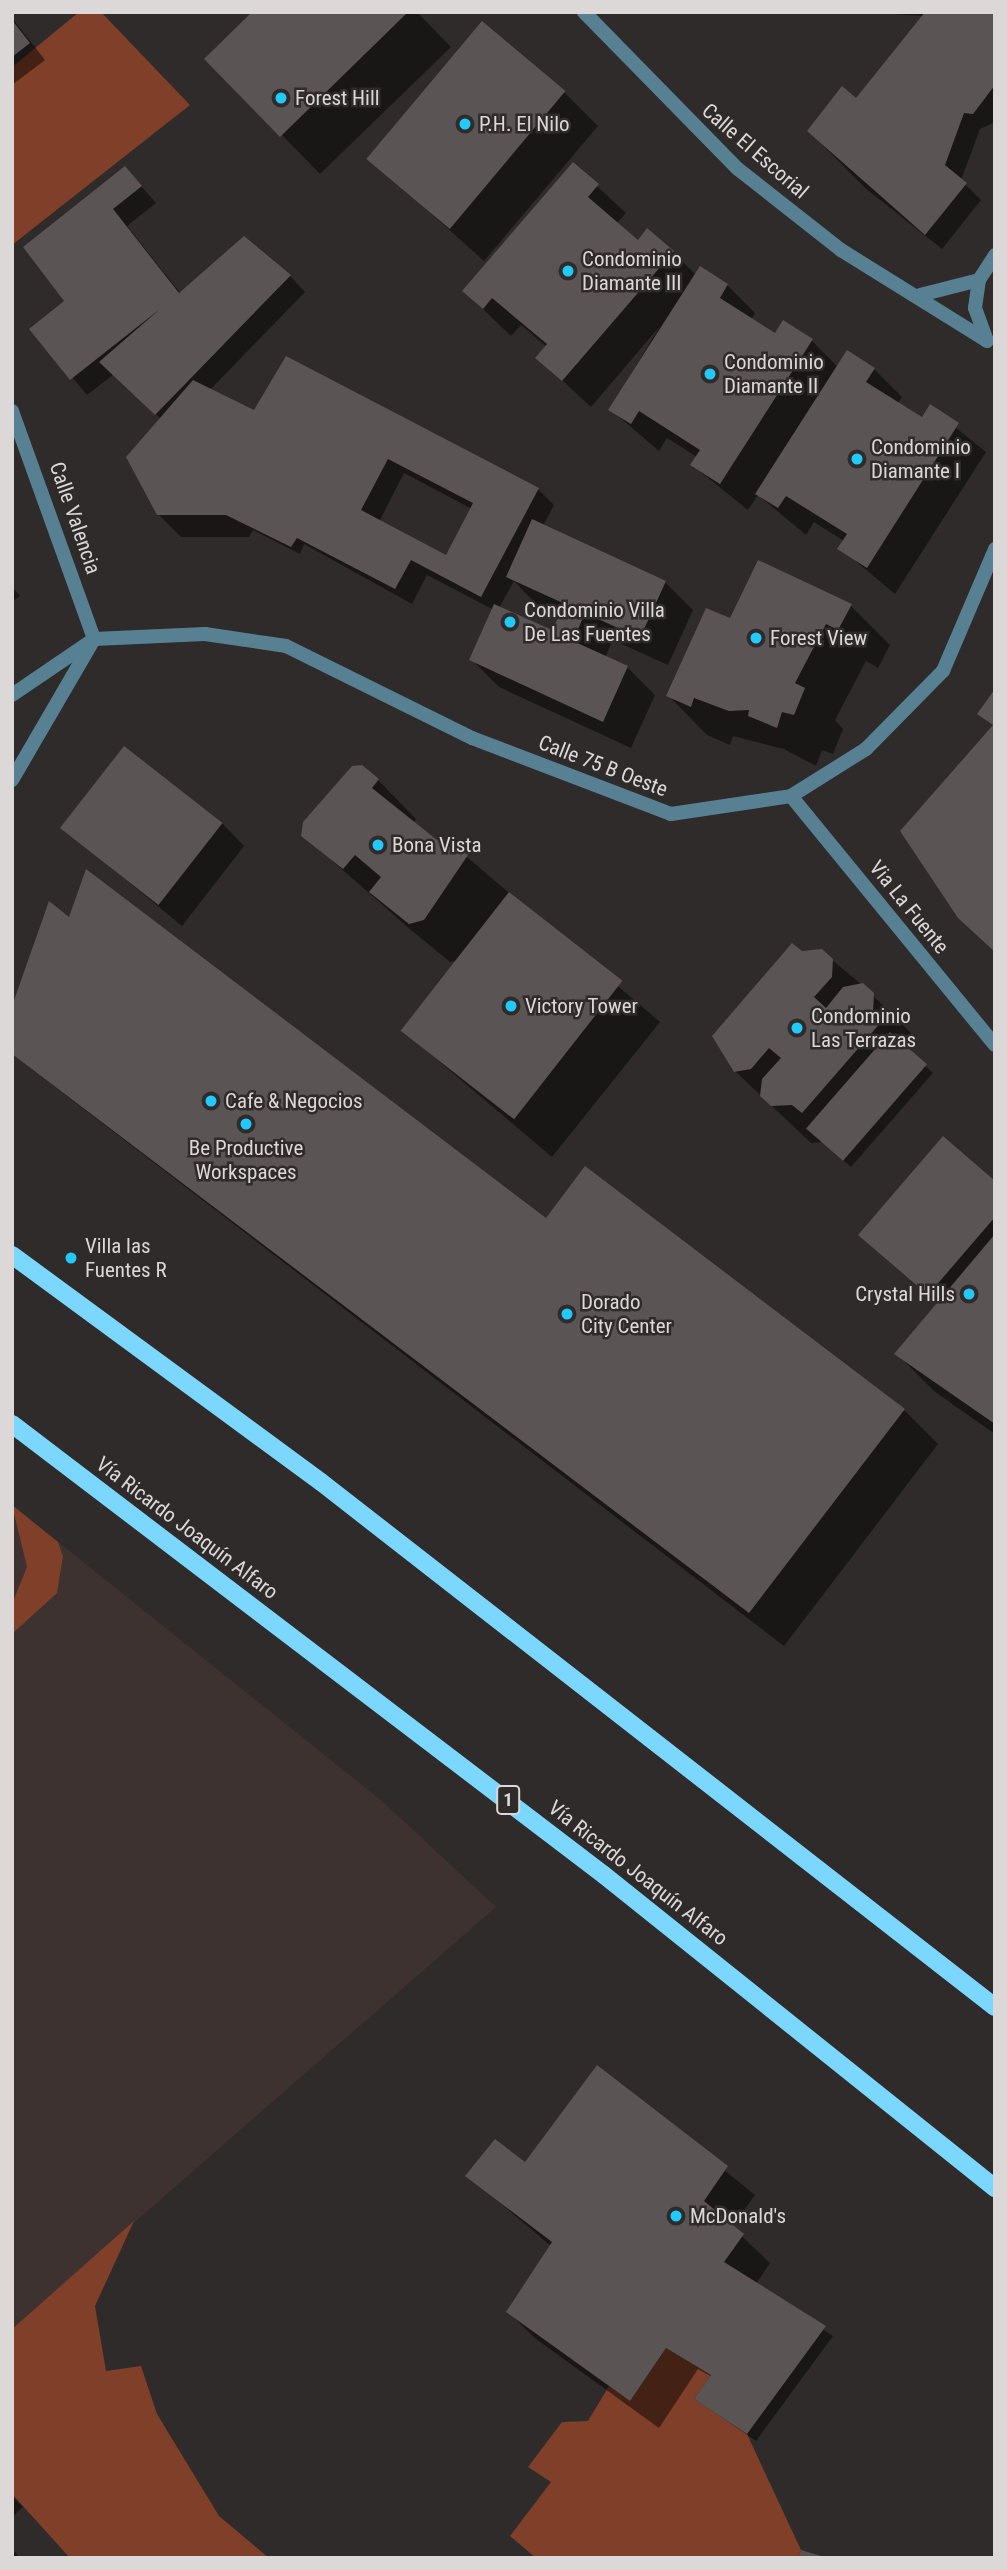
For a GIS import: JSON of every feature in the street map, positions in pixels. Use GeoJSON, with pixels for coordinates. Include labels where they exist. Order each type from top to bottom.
{"type":"FeatureCollection","features":[{"type":"Feature","properties":{"kind":"main road"},"geometry":{"type":"LineString","coordinates":[[12,1255],[321,1482],[995,2007]]}},
{"type":"Feature","properties":{"kind":"main road","name":"Vía Ricardo Joaquín Alfaro"},"geometry":{"type":"LineString","coordinates":[[12,1424],[563,1842],[995,2188]]}},
{"type":"Feature","properties":{"kind":"street","name":"Calle El Escorial"},"geometry":{"type":"LineString","coordinates":[[584,12],[738,169],[841,250],[920,295],[991,343]]}},
{"type":"Feature","properties":{"kind":"street"},"geometry":{"type":"LineString","coordinates":[[991,343],[975,308],[979,280],[995,255]]}},
{"type":"Feature","properties":{"kind":"street"},"geometry":{"type":"LineString","coordinates":[[920,295],[979,280]]}},
{"type":"Feature","properties":{"kind":"street","name":"Calle Valencia"},"geometry":{"type":"LineString","coordinates":[[12,411],[94,639]]}},
{"type":"Feature","properties":{"kind":"street","name":"Calle 75 B Oeste"},"geometry":{"type":"LineString","coordinates":[[94,639],[205,634],[286,646],[471,738],[671,814],[791,796],[866,749],[943,671],[995,549]]}},
{"type":"Feature","properties":{"kind":"street"},"geometry":{"type":"LineString","coordinates":[[12,695],[94,639]]}},
{"type":"Feature","properties":{"kind":"street"},"geometry":{"type":"LineString","coordinates":[[12,780],[94,639]]}},
{"type":"Feature","properties":{"kind":"street","name":"Via La Fuente"},"geometry":{"type":"LineString","coordinates":[[791,796],[995,1045]]}},
{"type":"Feature","properties":{"kind":"shaded area"},"geometry":{"type":"Polygon","coordinates":[[[79,12],[101,12],[190,105],[12,245],[12,67],[79,12]]]}},
{"type":"Feature","properties":{"kind":"shaded area"},"geometry":{"type":"Polygon","coordinates":[[[12,1505],[382,1801],[496,1907],[12,2329],[12,1505]]]}},
{"type":"Feature","properties":{"kind":"shaded area"},"geometry":{"type":"Polygon","coordinates":[[[12,1505],[58,1542],[63,1556],[57,1593],[12,1634],[12,1604],[27,1567],[12,1505]]]}},
{"type":"Feature","properties":{"kind":"shaded area"},"geometry":{"type":"Polygon","coordinates":[[[134,2221],[95,2306],[106,2371],[141,2366],[157,2414],[219,2516],[269,2558],[70,2558],[12,2494],[12,2329],[134,2221]]]}},
{"type":"Feature","properties":{"kind":"shaded area"},"geometry":{"type":"Polygon","coordinates":[[[666,2348],[711,2375],[694,2399],[747,2434],[801,2550],[798,2558],[536,2558],[510,2536],[551,2482],[528,2467],[562,2422],[588,2421],[609,2386],[630,2401],[666,2348]]]}},
{"type":"Feature","properties":{"kind":"building","name":"Forest Hill"},"geometry":{"type":"Polygon","coordinates":[[[252,12],[408,12],[280,137],[204,59],[252,12]]]}},
{"type":"Feature","properties":{"kind":"building"},"geometry":{"type":"Polygon","coordinates":[[[925,12],[995,12],[995,85],[973,114],[964,113],[945,165],[967,183],[925,235],[807,131],[842,86],[856,98],[925,12]]]}},
{"type":"Feature","properties":{"kind":"building"},"geometry":{"type":"Polygon","coordinates":[[[12,20],[30,43],[12,57],[12,20]]]}},
{"type":"Feature","properties":{"kind":"building","name":"P.H. El Nilo"},"geometry":{"type":"Polygon","coordinates":[[[482,21],[565,91],[450,229],[366,159],[482,21]]]}},
{"type":"Feature","properties":{"kind":"building","name":"Condominio Diamante III"},"geometry":{"type":"Polygon","coordinates":[[[573,162],[599,184],[588,197],[638,240],[647,228],[674,251],[562,381],[535,358],[547,344],[492,298],[483,309],[462,291],[573,162]]]}},
{"type":"Feature","properties":{"kind":"building"},"geometry":{"type":"Polygon","coordinates":[[[125,166],[142,186],[113,209],[179,293],[244,236],[291,275],[155,415],[99,362],[160,309],[70,380],[29,329],[64,301],[23,247],[125,166]]]}},
{"type":"Feature","properties":{"kind":"building","name":"Condominio Diamante II"},"geometry":{"type":"Polygon","coordinates":[[[700,266],[728,284],[720,298],[775,333],[783,320],[813,339],[720,484],[690,465],[700,450],[639,411],[631,424],[608,410],[700,266]]]}},
{"type":"Feature","properties":{"kind":"building","name":"Condominio Diamante I"},"geometry":{"type":"Polygon","coordinates":[[[847,350],[875,368],[866,382],[922,417],[930,404],[959,423],[867,568],[837,549],[847,534],[786,496],[778,508],[755,494],[847,350]]]}},
{"type":"Feature","properties":{"kind":"building"},"geometry":{"type":"Polygon","coordinates":[[[286,356],[539,488],[481,597],[411,560],[395,589],[297,538],[291,547],[226,515],[157,515],[126,457],[193,380],[254,410],[286,356]],[[388,459],[361,510],[446,555],[473,503],[388,459]]]}},
{"type":"Feature","properties":{"kind":"building","name":"Condominio Villa De Las Fuentes"},"geometry":{"type":"Polygon","coordinates":[[[532,519],[666,581],[640,638],[585,613],[573,641],[628,666],[603,722],[469,660],[494,604],[552,630],[565,604],[506,577],[532,519]]]}},
{"type":"Feature","properties":{"kind":"building","name":"Forest View"},"geometry":{"type":"Polygon","coordinates":[[[758,560],[852,604],[838,630],[826,624],[795,683],[805,688],[794,715],[782,712],[777,728],[748,716],[749,710],[729,711],[694,698],[691,707],[666,696],[706,608],[730,618],[758,560]]]}},
{"type":"Feature","properties":{"kind":"building"},"geometry":{"type":"Polygon","coordinates":[[[995,689],[995,952],[958,918],[900,831],[993,725],[977,714],[995,689]]]}},
{"type":"Feature","properties":{"kind":"building"},"geometry":{"type":"Polygon","coordinates":[[[124,746],[223,823],[158,905],[60,828],[124,746]]]}},
{"type":"Feature","properties":{"kind":"building","name":"Bona Vista"},"geometry":{"type":"Polygon","coordinates":[[[362,765],[379,779],[372,788],[447,848],[451,843],[468,855],[424,920],[409,924],[369,892],[381,877],[355,855],[343,869],[301,836],[303,822],[352,766],[362,765]]]}},
{"type":"Feature","properties":{"kind":"building","name":"Dorado City Center"},"geometry":{"type":"Polygon","coordinates":[[[86,869],[546,1218],[585,1166],[905,1409],[749,1613],[12,1054],[12,1006],[49,901],[69,917],[86,869]]]}},
{"type":"Feature","properties":{"kind":"building","name":"Victory Tower"},"geometry":{"type":"Polygon","coordinates":[[[509,892],[622,981],[514,1119],[401,1031],[509,892]]]}},
{"type":"Feature","properties":{"kind":"building","name":"Condominio Las Terrazas"},"geometry":{"type":"Polygon","coordinates":[[[792,943],[802,951],[822,949],[833,959],[832,977],[814,997],[826,1008],[843,987],[863,983],[874,993],[873,1014],[882,1021],[802,1113],[792,1105],[771,1106],[760,1096],[762,1079],[781,1058],[769,1048],[751,1069],[734,1072],[712,1036],[792,943]]]}},
{"type":"Feature","properties":{"kind":"building"},"geometry":{"type":"Polygon","coordinates":[[[890,1032],[927,1064],[843,1161],[806,1129],[890,1032]]]}},
{"type":"Feature","properties":{"kind":"building"},"geometry":{"type":"Polygon","coordinates":[[[943,1136],[995,1181],[995,1217],[928,1295],[858,1235],[943,1136]]]}},
{"type":"Feature","properties":{"kind":"building","name":"Crystal Hills"},"geometry":{"type":"Polygon","coordinates":[[[995,1234],[995,1424],[894,1354],[995,1234]]]}},
{"type":"Feature","properties":{"kind":"building"},"geometry":{"type":"Polygon","coordinates":[[[597,2065],[728,2166],[704,2201],[744,2234],[724,2262],[826,2326],[747,2434],[694,2399],[711,2375],[666,2348],[630,2401],[506,2312],[552,2242],[465,2176],[495,2139],[525,2162],[597,2065]]]}},
{"type":"Feature","properties":{"kind":"building"},"geometry":{"type":"Polygon","coordinates":[[[801,2550],[824,2557],[824,2558],[798,2558],[801,2550]]]}},
{"type":"Feature","properties":{"kind":"place","name":"Forest Hill"},"geometry":{"type":"Point","coordinates":[281,98]}},
{"type":"Feature","properties":{"kind":"place","name":"P.H. El Nilo"},"geometry":{"type":"Point","coordinates":[465,124]}},
{"type":"Feature","properties":{"kind":"place","name":"Condominio Diamante III"},"geometry":{"type":"Point","coordinates":[568,271]}},
{"type":"Feature","properties":{"kind":"place","name":"Condominio Diamante II"},"geometry":{"type":"Point","coordinates":[710,374]}},
{"type":"Feature","properties":{"kind":"place","name":"Condominio Diamante I"},"geometry":{"type":"Point","coordinates":[857,459]}},
{"type":"Feature","properties":{"kind":"place","name":"Condominio Villa De Las Fuentes"},"geometry":{"type":"Point","coordinates":[510,622]}},
{"type":"Feature","properties":{"kind":"place","name":"Forest View"},"geometry":{"type":"Point","coordinates":[756,638]}},
{"type":"Feature","properties":{"kind":"place","name":"Bona Vista"},"geometry":{"type":"Point","coordinates":[378,845]}},
{"type":"Feature","properties":{"kind":"place","name":"Victory Tower"},"geometry":{"type":"Point","coordinates":[511,1006]}},
{"type":"Feature","properties":{"kind":"place","name":"Condominio Las Terrazas"},"geometry":{"type":"Point","coordinates":[797,1028]}},
{"type":"Feature","properties":{"kind":"place","name":"Cafe & Negocios"},"geometry":{"type":"Point","coordinates":[211,1101]}},
{"type":"Feature","properties":{"kind":"place","name":"Be Productive Workspaces"},"geometry":{"type":"Point","coordinates":[246,1124]}},
{"type":"Feature","properties":{"kind":"place","name":"Villa las Fuentes R"},"geometry":{"type":"Point","coordinates":[71,1258]}},
{"type":"Feature","properties":{"kind":"place","name":"Crystal Hills"},"geometry":{"type":"Point","coordinates":[969,1294]}},
{"type":"Feature","properties":{"kind":"place","name":"Dorado City Center"},"geometry":{"type":"Point","coordinates":[567,1314]}},
{"type":"Feature","properties":{"kind":"place","name":"McDonald's"},"geometry":{"type":"Point","coordinates":[676,2216]}}]}
